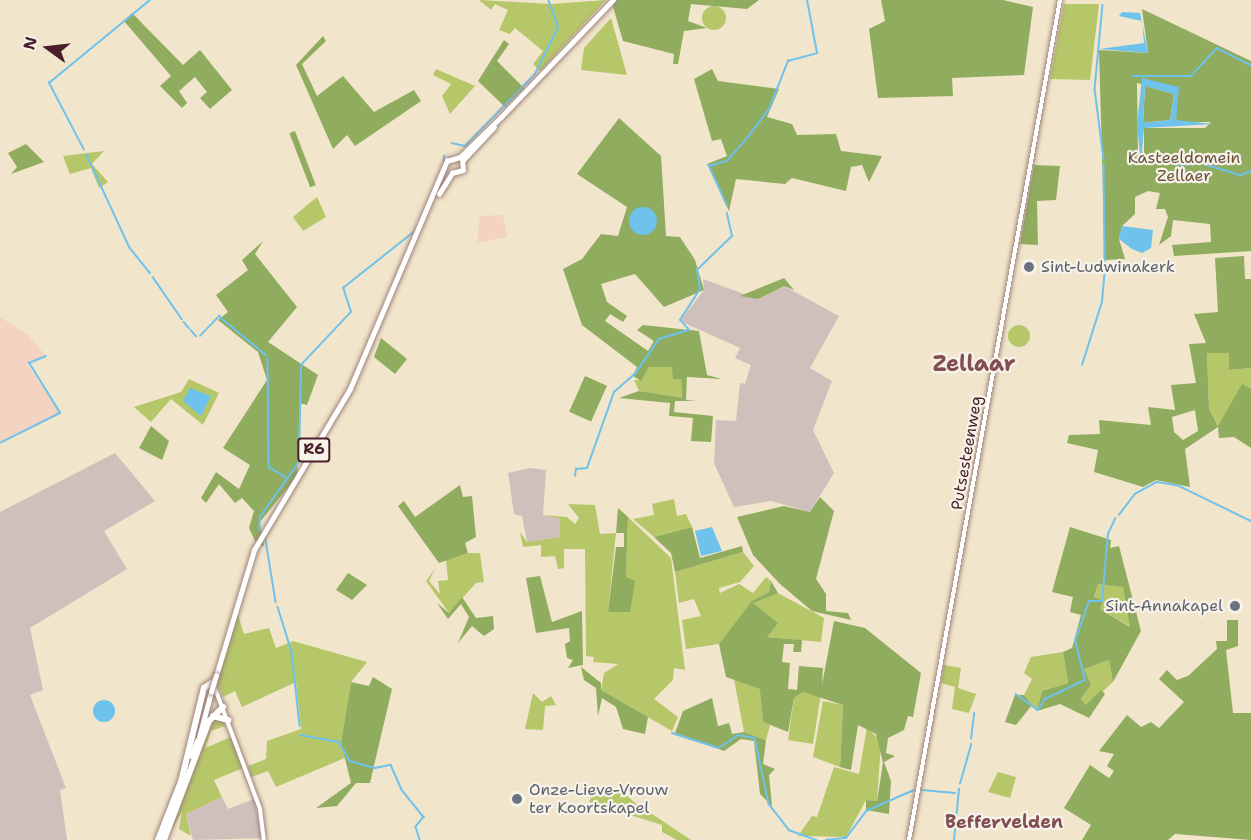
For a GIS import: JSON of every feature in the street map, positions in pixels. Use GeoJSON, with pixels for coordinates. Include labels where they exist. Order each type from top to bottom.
{"type":"FeatureCollection","features":[{"type":"Feature","properties":{"kind":"highway"},"geometry":{"type":"LineString","coordinates":[[181,782],[204,688],[214,679]]}},
{"type":"Feature","properties":{"kind":"highway"},"geometry":{"type":"LineString","coordinates":[[181,796],[213,717],[223,707]]}},
{"type":"Feature","properties":{"kind":"highway"},"geometry":{"type":"LineString","coordinates":[[213,717],[228,720]]}},
{"type":"Feature","properties":{"kind":"highway","name":"R6"},"geometry":{"type":"LineString","coordinates":[[158,840],[198,741]]}},
{"type":"Feature","properties":{"kind":"highway","name":"R6"},"geometry":{"type":"LineString","coordinates":[[164,840],[198,741]]}},
{"type":"Feature","properties":{"kind":"main road","name":"R6"},"geometry":{"type":"LineString","coordinates":[[198,741],[214,679],[257,542],[350,389],[422,225],[450,171],[449,158],[461,158],[612,0]]}},
{"type":"Feature","properties":{"kind":"main road","name":"Putsesteenweg"},"geometry":{"type":"LineString","coordinates":[[909,840],[1060,0]]}},
{"type":"Feature","properties":{"kind":"main road","name":"R6"},"geometry":{"type":"LineString","coordinates":[[450,171],[463,170],[461,158]]}},
{"type":"Feature","properties":{"kind":"main road"},"geometry":{"type":"LineString","coordinates":[[214,679],[260,809],[264,840]]}},
{"type":"Feature","properties":{"kind":"shaded area"},"geometry":{"type":"Polygon","coordinates":[[[503,215],[507,237],[477,243],[480,216],[503,215]]]}},
{"type":"Feature","properties":{"kind":"shaded area"},"geometry":{"type":"Polygon","coordinates":[[[703,279],[758,299],[784,286],[839,316],[810,368],[832,381],[813,430],[834,473],[810,512],[771,501],[734,507],[714,463],[716,420],[736,421],[740,383],[745,384],[751,365],[735,358],[740,348],[680,321],[704,290],[703,279]]]}},
{"type":"Feature","properties":{"kind":"shaded area"},"geometry":{"type":"Polygon","coordinates":[[[0,317],[28,335],[46,356],[27,364],[60,414],[0,443],[0,317]]]}},
{"type":"Feature","properties":{"kind":"shaded area"},"geometry":{"type":"Polygon","coordinates":[[[115,453],[155,501],[104,531],[127,569],[30,628],[43,690],[30,695],[66,788],[60,790],[67,840],[0,840],[0,512],[115,453]]]}},
{"type":"Feature","properties":{"kind":"shaded area"},"geometry":{"type":"Polygon","coordinates":[[[530,468],[546,470],[543,515],[560,519],[560,537],[527,542],[522,516],[514,514],[508,473],[530,468]]]}},
{"type":"Feature","properties":{"kind":"shaded area"},"geometry":{"type":"Polygon","coordinates":[[[222,797],[228,809],[254,799],[262,838],[193,840],[186,814],[222,797]]]}},
{"type":"Feature","properties":{"kind":"green space"},"geometry":{"type":"Polygon","coordinates":[[[479,0],[551,4],[606,0],[540,71],[533,64],[543,51],[515,28],[510,34],[499,30],[508,10],[495,4],[491,10],[479,0]]]}},
{"type":"Feature","properties":{"kind":"green space"},"geometry":{"type":"Polygon","coordinates":[[[611,0],[759,0],[747,9],[691,4],[688,21],[707,28],[684,31],[678,64],[673,64],[674,54],[623,41],[611,0]]]}},
{"type":"Feature","properties":{"kind":"green space"},"geometry":{"type":"Polygon","coordinates":[[[881,0],[1003,0],[1033,7],[1024,75],[952,78],[953,96],[878,98],[869,29],[885,21],[881,0]]]}},
{"type":"Feature","properties":{"kind":"green space"},"geometry":{"type":"Polygon","coordinates":[[[1064,4],[1099,4],[1090,80],[1050,79],[1064,4]]]}},
{"type":"Feature","properties":{"kind":"green space"},"geometry":{"type":"Polygon","coordinates":[[[714,6],[722,10],[726,18],[722,26],[714,30],[706,26],[702,18],[706,10],[714,6]]]}},
{"type":"Feature","properties":{"kind":"green space","name":"Kasteeldomein Zellaer"},"geometry":{"type":"Polygon","coordinates":[[[1142,9],[1251,61],[1251,251],[1174,256],[1172,245],[1211,242],[1210,224],[1173,220],[1171,236],[1159,245],[1168,217],[1165,209],[1156,209],[1160,193],[1148,191],[1135,197],[1135,214],[1122,226],[1119,239],[1125,259],[1105,260],[1099,50],[1148,53],[1142,9]],[[1137,83],[1138,154],[1144,153],[1144,128],[1205,128],[1211,122],[1180,122],[1174,118],[1178,93],[1137,83]]]}},
{"type":"Feature","properties":{"kind":"green space"},"geometry":{"type":"Polygon","coordinates":[[[132,13],[183,65],[200,50],[232,90],[210,109],[200,98],[207,92],[195,77],[179,91],[187,103],[182,108],[160,86],[171,76],[124,21],[132,13]]]}},
{"type":"Feature","properties":{"kind":"green space"},"geometry":{"type":"Polygon","coordinates":[[[611,18],[627,75],[581,70],[584,48],[611,18]]]}},
{"type":"Feature","properties":{"kind":"green space"},"geometry":{"type":"Polygon","coordinates":[[[323,36],[326,41],[302,64],[317,96],[343,76],[374,112],[414,90],[421,101],[355,146],[347,135],[333,149],[296,65],[323,36]]]}},
{"type":"Feature","properties":{"kind":"green space"},"geometry":{"type":"Polygon","coordinates":[[[504,40],[509,44],[497,61],[524,88],[505,107],[478,81],[504,40]]]}},
{"type":"Feature","properties":{"kind":"green space"},"geometry":{"type":"Polygon","coordinates":[[[436,69],[475,86],[450,114],[442,96],[451,84],[433,75],[436,69]]]}},
{"type":"Feature","properties":{"kind":"green space"},"geometry":{"type":"Polygon","coordinates":[[[712,69],[718,81],[779,89],[767,117],[792,124],[797,135],[836,134],[841,151],[882,156],[869,182],[862,165],[851,167],[846,191],[792,178],[785,184],[736,179],[729,211],[707,164],[727,156],[721,139],[712,141],[694,79],[712,69]]]}},
{"type":"Feature","properties":{"kind":"green space"},"geometry":{"type":"Polygon","coordinates":[[[1145,86],[1174,94],[1170,120],[1143,123],[1145,86]]]}},
{"type":"Feature","properties":{"kind":"green space"},"geometry":{"type":"Polygon","coordinates":[[[619,118],[661,156],[666,236],[680,237],[695,260],[704,290],[664,307],[635,274],[601,284],[607,302],[627,316],[623,322],[610,314],[605,321],[648,351],[654,341],[637,330],[643,325],[699,331],[707,375],[722,379],[687,377],[686,400],[697,401],[675,401],[674,412],[713,416],[711,442],[691,441],[693,418],[669,416],[670,403],[619,398],[639,391],[682,398],[681,379],[673,379],[672,367],[649,367],[641,381],[633,376],[637,367],[582,325],[563,269],[582,259],[601,234],[618,236],[627,207],[577,174],[619,118]]]}},
{"type":"Feature","properties":{"kind":"green space"},"geometry":{"type":"Polygon","coordinates":[[[295,131],[316,185],[310,187],[289,133],[295,131]]]}},
{"type":"Feature","properties":{"kind":"green space"},"geometry":{"type":"Polygon","coordinates":[[[26,144],[44,162],[11,174],[17,167],[8,153],[26,144]]]}},
{"type":"Feature","properties":{"kind":"green space"},"geometry":{"type":"Polygon","coordinates":[[[104,151],[92,164],[108,182],[99,188],[91,168],[70,174],[63,156],[104,151]]]}},
{"type":"Feature","properties":{"kind":"green space"},"geometry":{"type":"Polygon","coordinates":[[[1034,165],[1060,166],[1056,200],[1037,201],[1038,245],[1020,244],[1034,165]]]}},
{"type":"Feature","properties":{"kind":"green space"},"geometry":{"type":"Polygon","coordinates":[[[317,197],[326,217],[303,231],[293,217],[317,197]]]}},
{"type":"Feature","properties":{"kind":"green space"},"geometry":{"type":"Polygon","coordinates":[[[263,241],[255,254],[297,307],[268,342],[318,375],[307,405],[300,403],[297,476],[260,522],[264,546],[257,545],[249,528],[254,511],[242,498],[235,503],[219,484],[206,503],[201,498],[216,472],[239,489],[250,465],[223,448],[267,380],[258,352],[218,320],[228,312],[216,295],[248,270],[242,260],[263,241]]]}},
{"type":"Feature","properties":{"kind":"green space"},"geometry":{"type":"Polygon","coordinates":[[[1244,256],[1245,279],[1251,279],[1251,368],[1229,370],[1229,353],[1207,353],[1209,409],[1218,426],[1242,384],[1251,389],[1251,448],[1234,437],[1219,438],[1218,427],[1185,449],[1190,487],[1156,480],[1143,487],[1094,472],[1098,450],[1067,443],[1069,435],[1100,434],[1099,420],[1151,425],[1148,407],[1175,410],[1171,385],[1196,383],[1189,344],[1206,343],[1194,314],[1218,312],[1215,258],[1244,256]],[[1195,410],[1172,417],[1174,432],[1183,440],[1198,431],[1195,410]]]}},
{"type":"Feature","properties":{"kind":"green space"},"geometry":{"type":"Polygon","coordinates":[[[784,278],[794,290],[784,286],[758,299],[740,296],[784,278]]]}},
{"type":"Feature","properties":{"kind":"green space"},"geometry":{"type":"Polygon","coordinates":[[[1019,325],[1027,328],[1030,336],[1027,344],[1019,347],[1011,344],[1008,336],[1011,328],[1019,325]]]}},
{"type":"Feature","properties":{"kind":"green space"},"geometry":{"type":"Polygon","coordinates":[[[381,338],[407,359],[395,374],[374,357],[381,338]]]}},
{"type":"Feature","properties":{"kind":"green space"},"geometry":{"type":"Polygon","coordinates":[[[1207,352],[1229,353],[1230,370],[1251,368],[1251,389],[1242,385],[1219,427],[1209,409],[1207,352]]]}},
{"type":"Feature","properties":{"kind":"green space"},"geometry":{"type":"Polygon","coordinates":[[[649,367],[673,367],[681,378],[682,399],[639,391],[634,380],[641,380],[649,367]]]}},
{"type":"Feature","properties":{"kind":"green space"},"geometry":{"type":"Polygon","coordinates":[[[585,376],[607,386],[591,421],[569,412],[585,376]]]}},
{"type":"Feature","properties":{"kind":"green space"},"geometry":{"type":"Polygon","coordinates":[[[189,379],[219,393],[203,425],[171,399],[151,422],[134,407],[181,392],[189,379]]]}},
{"type":"Feature","properties":{"kind":"green space"},"geometry":{"type":"Polygon","coordinates":[[[151,426],[169,441],[162,460],[139,448],[151,426]]]}},
{"type":"Feature","properties":{"kind":"green space"},"geometry":{"type":"Polygon","coordinates":[[[460,485],[463,497],[472,496],[476,537],[465,543],[468,553],[439,563],[398,506],[404,501],[415,517],[460,485]]]}},
{"type":"Feature","properties":{"kind":"green space"},"geometry":{"type":"Polygon","coordinates":[[[820,497],[834,511],[816,579],[826,594],[826,611],[848,613],[851,620],[812,611],[780,584],[753,555],[737,517],[784,506],[810,512],[820,497]]]}},
{"type":"Feature","properties":{"kind":"green space"},"geometry":{"type":"Polygon","coordinates":[[[674,499],[677,516],[686,514],[692,527],[654,537],[633,519],[654,515],[652,504],[674,499]]]}},
{"type":"Feature","properties":{"kind":"green space"},"geometry":{"type":"Polygon","coordinates":[[[568,504],[595,505],[600,534],[616,533],[608,612],[626,577],[628,517],[671,558],[685,670],[674,668],[673,680],[654,699],[678,717],[672,731],[601,690],[604,673],[618,664],[593,662],[594,657],[586,656],[585,549],[564,549],[564,568],[558,569],[555,556],[541,557],[541,545],[523,547],[520,532],[527,542],[560,537],[560,519],[543,515],[567,517],[575,524],[579,518],[568,504]]]}},
{"type":"Feature","properties":{"kind":"green space"},"geometry":{"type":"Polygon","coordinates":[[[618,508],[628,517],[626,577],[635,581],[630,612],[608,612],[616,547],[624,547],[624,533],[616,533],[618,508]]]}},
{"type":"Feature","properties":{"kind":"green space"},"geometry":{"type":"Polygon","coordinates":[[[692,527],[700,558],[742,546],[743,552],[675,572],[671,553],[654,537],[692,527]]]}},
{"type":"Feature","properties":{"kind":"green space"},"geometry":{"type":"Polygon","coordinates":[[[1070,527],[1111,540],[1110,548],[1119,546],[1141,631],[1113,682],[1109,660],[1084,669],[1091,685],[1081,699],[1086,705],[1101,690],[1105,694],[1089,718],[1060,704],[1037,711],[1042,691],[1068,683],[1063,652],[1072,648],[1081,615],[1070,612],[1073,597],[1052,592],[1070,527]],[[1098,584],[1094,597],[1103,601],[1100,609],[1130,627],[1123,587],[1098,584]]]}},
{"type":"Feature","properties":{"kind":"green space"},"geometry":{"type":"Polygon","coordinates":[[[743,552],[754,566],[740,582],[719,588],[720,593],[739,584],[753,593],[766,577],[771,581],[769,592],[752,602],[778,593],[824,618],[821,642],[767,637],[753,603],[719,644],[686,649],[682,620],[701,616],[694,599],[679,603],[675,572],[743,552]]]}},
{"type":"Feature","properties":{"kind":"green space"},"geometry":{"type":"Polygon","coordinates":[[[468,553],[480,553],[484,582],[476,583],[449,613],[426,581],[435,569],[429,581],[440,594],[438,581],[448,580],[446,560],[468,553]]]}},
{"type":"Feature","properties":{"kind":"green space"},"geometry":{"type":"Polygon","coordinates":[[[348,573],[367,585],[352,600],[336,590],[348,573]]]}},
{"type":"Feature","properties":{"kind":"green space"},"geometry":{"type":"Polygon","coordinates":[[[540,576],[552,622],[582,611],[583,665],[568,668],[573,660],[567,658],[565,644],[570,641],[569,628],[536,633],[526,578],[540,576]]]}},
{"type":"Feature","properties":{"kind":"green space"},"geometry":{"type":"Polygon","coordinates":[[[771,581],[778,593],[753,603],[778,623],[767,637],[802,640],[801,652],[793,652],[794,644],[784,644],[782,662],[790,663],[788,689],[797,690],[799,666],[823,668],[822,685],[834,621],[865,628],[921,673],[913,717],[908,716],[904,730],[888,738],[886,753],[895,756],[884,762],[891,781],[889,814],[866,810],[866,800],[877,801],[883,763],[876,734],[858,725],[851,770],[840,767],[843,705],[803,692],[794,698],[788,732],[763,722],[760,689],[726,677],[719,644],[752,601],[769,592],[771,581]]]}},
{"type":"Feature","properties":{"kind":"green space"},"geometry":{"type":"Polygon","coordinates":[[[1098,584],[1123,586],[1131,627],[1100,609],[1094,598],[1098,584]]]}},
{"type":"Feature","properties":{"kind":"green space"},"geometry":{"type":"Polygon","coordinates":[[[462,597],[476,618],[493,616],[494,629],[484,636],[472,626],[458,643],[469,617],[461,604],[448,619],[437,603],[449,613],[462,597]]]}},
{"type":"Feature","properties":{"kind":"green space"},"geometry":{"type":"Polygon","coordinates":[[[236,609],[244,634],[269,628],[276,648],[293,641],[367,662],[351,682],[341,742],[347,757],[276,787],[268,771],[251,777],[248,766],[266,759],[267,741],[301,729],[296,682],[242,707],[235,691],[223,697],[217,680],[236,609]]]}},
{"type":"Feature","properties":{"kind":"green space"},"geometry":{"type":"Polygon","coordinates":[[[1227,620],[1238,620],[1238,646],[1226,650],[1233,713],[1251,713],[1251,840],[1175,834],[1168,840],[1082,840],[1091,825],[1064,808],[1090,765],[1109,778],[1114,771],[1107,766],[1114,754],[1099,751],[1127,715],[1141,727],[1151,722],[1159,728],[1184,702],[1159,679],[1167,670],[1177,680],[1188,676],[1217,649],[1216,641],[1227,641],[1227,620]]]}},
{"type":"Feature","properties":{"kind":"green space"},"geometry":{"type":"Polygon","coordinates":[[[1063,652],[1068,683],[1042,691],[1037,711],[1024,695],[1032,679],[1024,673],[1031,657],[1063,652]]]}},
{"type":"Feature","properties":{"kind":"green space"},"geometry":{"type":"Polygon","coordinates":[[[1109,660],[1113,682],[1087,706],[1081,699],[1091,685],[1084,669],[1109,660]]]}},
{"type":"Feature","properties":{"kind":"green space"},"geometry":{"type":"Polygon","coordinates":[[[944,665],[961,668],[958,688],[976,694],[969,713],[952,709],[955,687],[941,683],[944,665]]]}},
{"type":"Feature","properties":{"kind":"green space"},"geometry":{"type":"Polygon","coordinates":[[[581,667],[601,683],[601,690],[648,717],[645,734],[623,729],[616,707],[602,698],[598,716],[596,688],[584,680],[581,667]]]}},
{"type":"Feature","properties":{"kind":"green space"},"geometry":{"type":"Polygon","coordinates":[[[373,677],[392,689],[370,783],[356,783],[337,806],[316,808],[351,783],[341,742],[351,682],[369,686],[373,677]]]}},
{"type":"Feature","properties":{"kind":"green space"},"geometry":{"type":"Polygon","coordinates":[[[734,679],[761,689],[763,722],[770,725],[766,740],[744,732],[734,679]]]}},
{"type":"Feature","properties":{"kind":"green space"},"geometry":{"type":"Polygon","coordinates":[[[803,692],[821,694],[813,744],[788,740],[794,698],[803,692]]]}},
{"type":"Feature","properties":{"kind":"green space"},"geometry":{"type":"Polygon","coordinates":[[[533,693],[542,702],[551,696],[556,705],[545,706],[543,730],[525,729],[533,693]]]}},
{"type":"Feature","properties":{"kind":"green space"},"geometry":{"type":"Polygon","coordinates":[[[1015,695],[1024,695],[1032,705],[1016,725],[1005,722],[1015,695]]]}},
{"type":"Feature","properties":{"kind":"green space"},"geometry":{"type":"Polygon","coordinates":[[[712,698],[718,726],[729,723],[732,734],[744,732],[766,740],[763,764],[775,769],[769,775],[772,806],[760,794],[754,741],[741,739],[724,751],[675,733],[683,711],[712,698]]]}},
{"type":"Feature","properties":{"kind":"green space"},"geometry":{"type":"Polygon","coordinates":[[[823,701],[843,705],[840,767],[813,757],[823,701]]]}},
{"type":"Feature","properties":{"kind":"green space"},"geometry":{"type":"Polygon","coordinates":[[[213,718],[222,719],[225,726],[211,731],[205,748],[231,737],[243,768],[214,780],[222,797],[186,814],[191,836],[179,829],[182,812],[166,840],[213,718]]]}},
{"type":"Feature","properties":{"kind":"green space"},"geometry":{"type":"Polygon","coordinates":[[[867,727],[881,742],[877,801],[866,800],[846,837],[798,836],[812,816],[817,817],[834,767],[859,774],[867,727]]]}},
{"type":"Feature","properties":{"kind":"green space"},"geometry":{"type":"Polygon","coordinates":[[[998,772],[1016,777],[1010,798],[988,792],[998,772]]]}},
{"type":"Feature","properties":{"kind":"green space"},"geometry":{"type":"Polygon","coordinates":[[[618,788],[634,802],[691,840],[677,840],[662,832],[662,825],[589,802],[594,791],[610,794],[618,788]]]}},
{"type":"Feature","properties":{"kind":"water"},"geometry":{"type":"Polygon","coordinates":[[[1122,12],[1140,13],[1142,21],[1119,16],[1122,12]]]}},
{"type":"Feature","properties":{"kind":"water"},"geometry":{"type":"Polygon","coordinates":[[[1142,25],[1148,53],[1099,49],[1144,43],[1142,25]]]}},
{"type":"Feature","properties":{"kind":"water"},"geometry":{"type":"Polygon","coordinates":[[[1142,78],[1179,87],[1176,120],[1213,124],[1144,128],[1141,165],[1137,124],[1142,78]],[[1145,86],[1143,123],[1170,120],[1174,94],[1145,86]]]}},
{"type":"Feature","properties":{"kind":"water"},"geometry":{"type":"Polygon","coordinates":[[[643,207],[653,211],[657,221],[653,231],[643,235],[633,231],[629,221],[633,211],[643,207]]]}},
{"type":"Feature","properties":{"kind":"water"},"geometry":{"type":"Polygon","coordinates":[[[1122,226],[1153,230],[1151,248],[1142,253],[1132,249],[1119,239],[1122,226]]]}},
{"type":"Feature","properties":{"kind":"water"},"geometry":{"type":"Polygon","coordinates":[[[190,388],[211,396],[201,416],[183,401],[190,388]]]}},
{"type":"Feature","properties":{"kind":"water"},"geometry":{"type":"Polygon","coordinates":[[[712,527],[722,551],[701,556],[695,531],[712,527]]]}},
{"type":"Feature","properties":{"kind":"water"},"geometry":{"type":"Polygon","coordinates":[[[104,700],[112,703],[115,711],[112,719],[104,722],[96,719],[93,711],[96,703],[104,700]]]}},
{"type":"Feature","properties":{"kind":"waterway"},"geometry":{"type":"LineString","coordinates":[[84,150],[49,83],[150,0]]}},
{"type":"Feature","properties":{"kind":"waterway"},"geometry":{"type":"LineString","coordinates":[[452,143],[465,146],[535,74],[558,27],[548,0]]}},
{"type":"Feature","properties":{"kind":"waterway"},"geometry":{"type":"LineString","coordinates":[[727,206],[709,166],[727,161],[748,137],[769,109],[788,61],[817,53],[807,0]]}},
{"type":"Feature","properties":{"kind":"waterway"},"geometry":{"type":"LineString","coordinates":[[1103,5],[1095,89],[1104,159]]}},
{"type":"Feature","properties":{"kind":"waterway"},"geometry":{"type":"LineString","coordinates":[[1133,76],[1191,76],[1217,48],[1251,65]]}},
{"type":"Feature","properties":{"kind":"waterway"},"geometry":{"type":"LineString","coordinates":[[87,155],[130,248],[150,273]]}},
{"type":"Feature","properties":{"kind":"waterway"},"geometry":{"type":"LineString","coordinates":[[444,156],[444,163]]}},
{"type":"Feature","properties":{"kind":"waterway"},"geometry":{"type":"LineString","coordinates":[[1104,164],[1105,261]]}},
{"type":"Feature","properties":{"kind":"waterway"},"geometry":{"type":"LineString","coordinates":[[1178,165],[1195,164]]}},
{"type":"Feature","properties":{"kind":"waterway"},"geometry":{"type":"LineString","coordinates":[[1204,164],[1241,175],[1251,171]]}},
{"type":"Feature","properties":{"kind":"waterway"},"geometry":{"type":"LineString","coordinates":[[575,476],[576,469],[587,468],[614,392],[635,374],[659,339],[689,330],[680,320],[700,289],[697,270],[732,236],[727,214]]}},
{"type":"Feature","properties":{"kind":"waterway"},"geometry":{"type":"LineString","coordinates":[[259,531],[260,517],[299,462],[301,365],[351,312],[343,288],[415,231]]}},
{"type":"Feature","properties":{"kind":"waterway"},"geometry":{"type":"LineString","coordinates":[[1082,365],[1102,302],[1105,265]]}},
{"type":"Feature","properties":{"kind":"waterway"},"geometry":{"type":"LineString","coordinates":[[153,277],[182,319]]}},
{"type":"Feature","properties":{"kind":"waterway"},"geometry":{"type":"LineString","coordinates":[[200,336],[219,316],[266,355]]}},
{"type":"Feature","properties":{"kind":"waterway"},"geometry":{"type":"LineString","coordinates":[[184,322],[189,328]]}},
{"type":"Feature","properties":{"kind":"waterway"},"geometry":{"type":"LineString","coordinates":[[191,330],[196,336]]}},
{"type":"Feature","properties":{"kind":"waterway"},"geometry":{"type":"LineString","coordinates":[[0,443],[60,413],[29,363],[46,356]]}},
{"type":"Feature","properties":{"kind":"waterway"},"geometry":{"type":"LineString","coordinates":[[268,358],[269,467],[287,478]]}},
{"type":"Feature","properties":{"kind":"waterway"},"geometry":{"type":"LineString","coordinates":[[1119,515],[1135,494],[1157,482],[1177,485],[1251,521]]}},
{"type":"Feature","properties":{"kind":"waterway"},"geometry":{"type":"LineString","coordinates":[[1016,694],[1038,710],[1045,699],[1085,680],[1075,641],[1089,601],[1102,601],[1108,534],[1115,519]]}},
{"type":"Feature","properties":{"kind":"waterway"},"geometry":{"type":"LineString","coordinates":[[265,534],[276,602]]}},
{"type":"Feature","properties":{"kind":"waterway"},"geometry":{"type":"LineString","coordinates":[[278,607],[292,652],[300,726]]}},
{"type":"Feature","properties":{"kind":"waterway"},"geometry":{"type":"LineString","coordinates":[[971,739],[974,713]]}},
{"type":"Feature","properties":{"kind":"waterway"},"geometry":{"type":"LineString","coordinates":[[672,733],[719,748],[738,735],[755,738],[769,804],[789,830],[816,840]]}},
{"type":"Feature","properties":{"kind":"waterway"},"geometry":{"type":"LineString","coordinates":[[300,735],[339,742],[350,761],[375,768],[391,765],[402,790],[424,817],[416,827],[420,840]]}},
{"type":"Feature","properties":{"kind":"waterway"},"geometry":{"type":"LineString","coordinates":[[960,784],[971,745]]}},
{"type":"Feature","properties":{"kind":"waterway"},"geometry":{"type":"LineString","coordinates":[[954,840],[959,789]]}},
{"type":"Feature","properties":{"kind":"waterway"},"geometry":{"type":"LineString","coordinates":[[826,840],[846,838],[866,811],[914,790]]}},
{"type":"Feature","properties":{"kind":"waterway"},"geometry":{"type":"LineString","coordinates":[[922,790],[955,793]]}},
{"type":"Feature","properties":{"kind":"place","name":"Sint-Ludwinakerk"},"geometry":{"type":"Point","coordinates":[1029,267]}},
{"type":"Feature","properties":{"kind":"place","name":"Sint-Annakapel"},"geometry":{"type":"Point","coordinates":[1235,606]}},
{"type":"Feature","properties":{"kind":"place","name":"Onze-Lieve-Vrouw ter Koortskapel"},"geometry":{"type":"Point","coordinates":[517,799]}},
{"type":"Feature","properties":{"kind":"district","name":"Zellaar"},"geometry":{"type":"Point","coordinates":[974,364]}},
{"type":"Feature","properties":{"kind":"district","name":"Beffervelden"},"geometry":{"type":"Point","coordinates":[1004,822]}}]}
